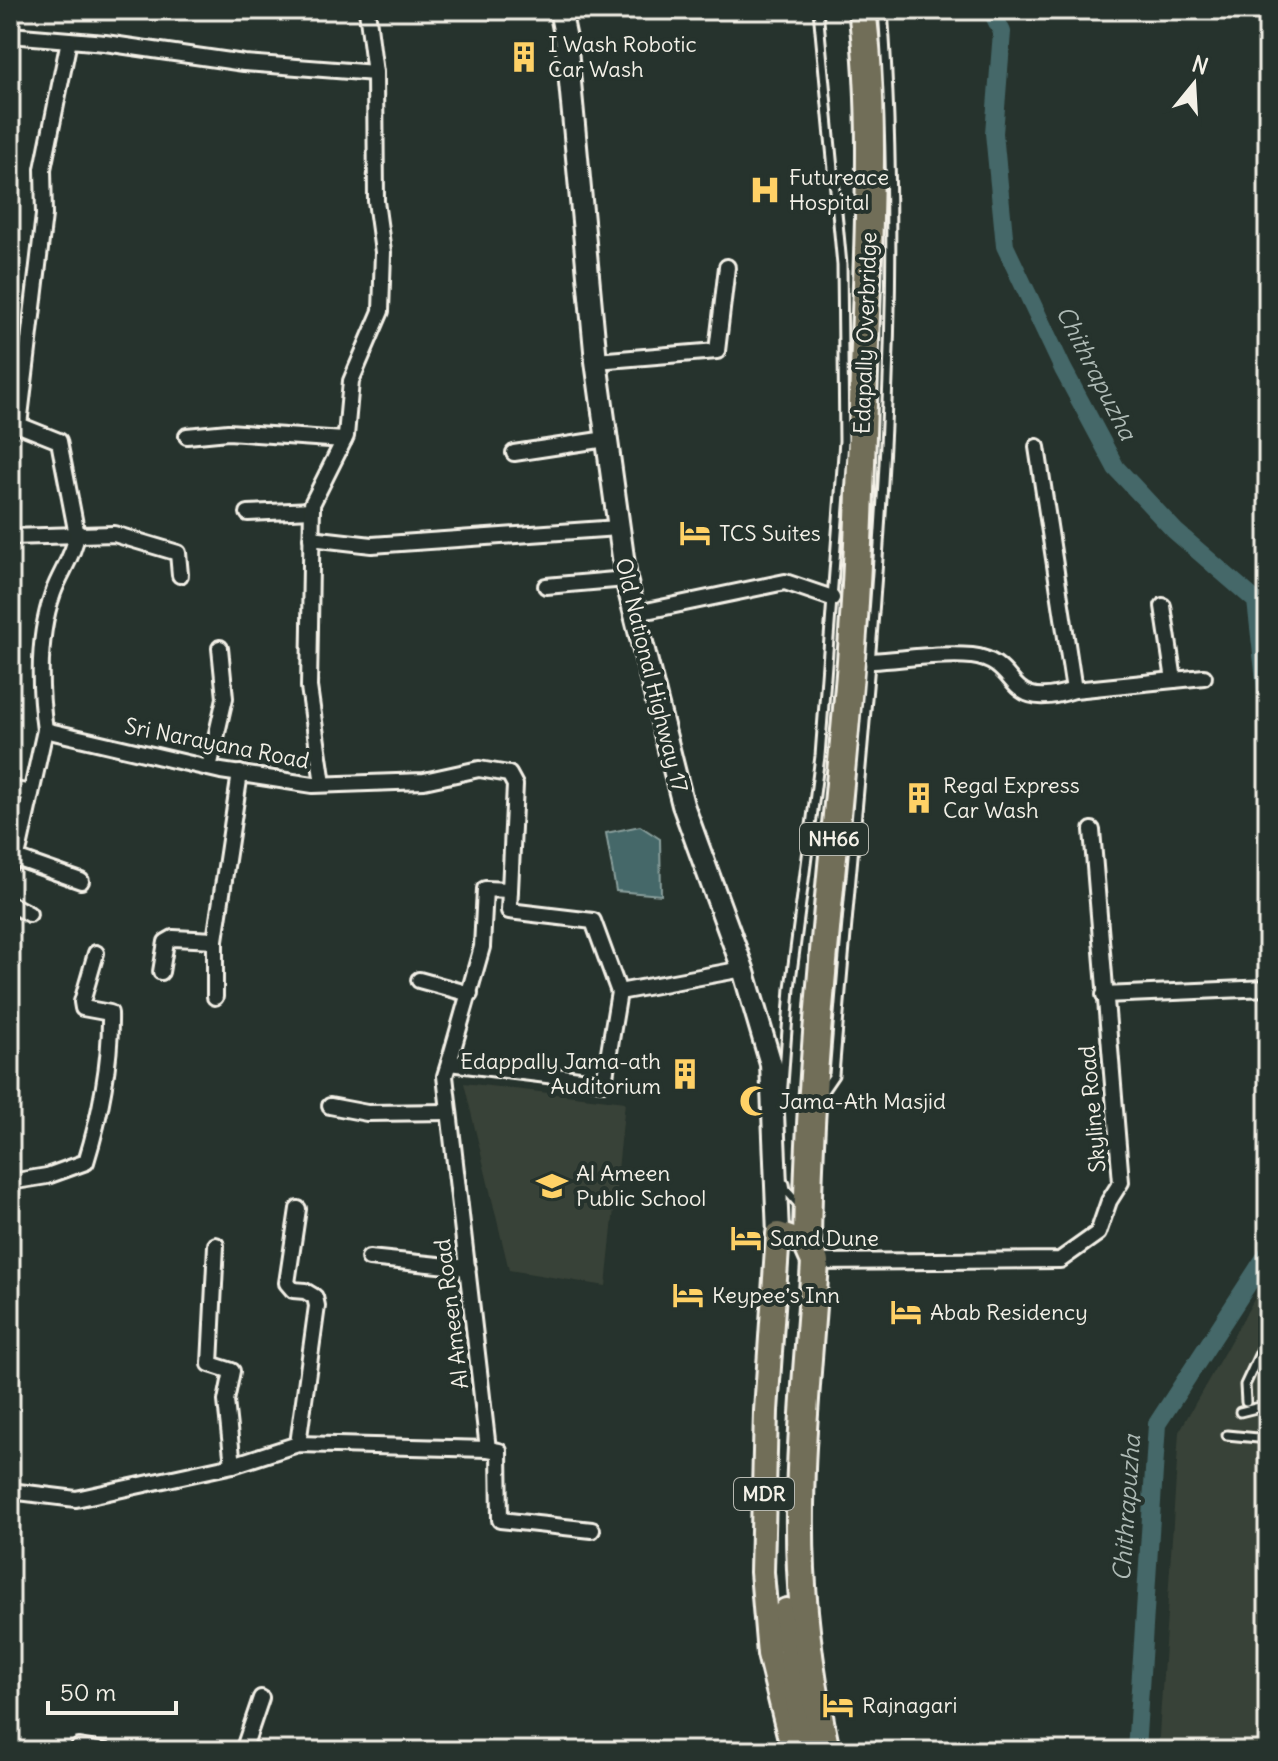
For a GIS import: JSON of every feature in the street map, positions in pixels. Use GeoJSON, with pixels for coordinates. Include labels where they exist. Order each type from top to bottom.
{"type":"FeatureCollection","features":[{"type":"Feature","properties":{"kind":"highway","name":"Edapally Overbridge"},"geometry":{"type":"LineString","coordinates":[[811,1104],[850,670],[861,465],[868,207],[866,40],[862,10]]}},
{"type":"Feature","properties":{"kind":"highway","name":"NH66"},"geometry":{"type":"LineString","coordinates":[[804,1747],[791,1654],[785,1540],[799,1260],[811,1253],[808,1214],[811,1104]]}},
{"type":"Feature","properties":{"kind":"main road"},"geometry":{"type":"LineString","coordinates":[[778,1234],[811,1253]]}},
{"type":"Feature","properties":{"kind":"main road","name":"Old National Highway 17"},"geometry":{"type":"LineString","coordinates":[[778,1234],[766,1411],[762,1572],[769,1654],[804,1747]]}},
{"type":"Feature","properties":{"kind":"street"},"geometry":{"type":"LineString","coordinates":[[323,784],[309,687],[312,510],[319,488],[344,440],[351,381],[381,311],[383,252],[376,201],[375,73],[367,10]]}},
{"type":"Feature","properties":{"kind":"street","name":"Old National Highway 17"},"geometry":{"type":"LineString","coordinates":[[560,10],[566,39],[596,361],[632,614],[683,805],[743,969],[771,1064],[778,1234]]}},
{"type":"Feature","properties":{"kind":"street"},"geometry":{"type":"LineString","coordinates":[[10,35],[244,63],[375,73]]}},
{"type":"Feature","properties":{"kind":"street"},"geometry":{"type":"LineString","coordinates":[[69,40],[43,169],[44,215],[19,425],[59,441],[77,535],[75,548],[52,594],[43,651],[40,698],[45,730],[13,861],[81,881]]}},
{"type":"Feature","properties":{"kind":"street"},"geometry":{"type":"LineString","coordinates":[[596,361],[717,351],[727,267]]}},
{"type":"Feature","properties":{"kind":"street"},"geometry":{"type":"LineString","coordinates":[[187,436],[228,432],[344,440]]}},
{"type":"Feature","properties":{"kind":"street"},"geometry":{"type":"LineString","coordinates":[[514,453],[606,439]]}},
{"type":"Feature","properties":{"kind":"street"},"geometry":{"type":"LineString","coordinates":[[1037,447],[1074,690]]}},
{"type":"Feature","properties":{"kind":"street"},"geometry":{"type":"LineString","coordinates":[[248,513],[312,510]]}},
{"type":"Feature","properties":{"kind":"street"},"geometry":{"type":"LineString","coordinates":[[311,538],[372,545],[618,528]]}},
{"type":"Feature","properties":{"kind":"street"},"geometry":{"type":"LineString","coordinates":[[10,537],[114,534],[178,553],[180,575]]}},
{"type":"Feature","properties":{"kind":"street"},"geometry":{"type":"LineString","coordinates":[[546,586],[626,579]]}},
{"type":"Feature","properties":{"kind":"street"},"geometry":{"type":"LineString","coordinates":[[632,614],[785,582],[832,598]]}},
{"type":"Feature","properties":{"kind":"street"},"geometry":{"type":"LineString","coordinates":[[1163,606],[1174,680]]}},
{"type":"Feature","properties":{"kind":"street"},"geometry":{"type":"LineString","coordinates":[[209,768],[225,698],[220,648]]}},
{"type":"Feature","properties":{"kind":"street"},"geometry":{"type":"LineString","coordinates":[[873,661],[974,656],[996,663],[1019,691],[1051,698],[1074,690],[1204,677]]}},
{"type":"Feature","properties":{"kind":"street","name":"Sri Narayana Road"},"geometry":{"type":"LineString","coordinates":[[45,730],[209,768],[323,784],[424,781],[479,769],[509,774],[515,785],[510,890]]}},
{"type":"Feature","properties":{"kind":"street"},"geometry":{"type":"LineString","coordinates":[[215,997],[215,940],[240,773]]}},
{"type":"Feature","properties":{"kind":"street"},"geometry":{"type":"LineString","coordinates":[[10,789],[31,793]]}},
{"type":"Feature","properties":{"kind":"street","name":"Skyline Road"},"geometry":{"type":"LineString","coordinates":[[811,1253],[1060,1260],[1098,1233],[1109,1201],[1121,1182],[1092,830]]}},
{"type":"Feature","properties":{"kind":"street","name":"Al Ameen Road"},"geometry":{"type":"LineString","coordinates":[[510,890],[485,889],[482,947],[445,1076],[488,1449],[499,1451],[500,1520],[592,1530]]}},
{"type":"Feature","properties":{"kind":"street"},"geometry":{"type":"LineString","coordinates":[[449,1063],[604,1082],[619,992],[593,921],[509,911],[510,890]]}},
{"type":"Feature","properties":{"kind":"street"},"geometry":{"type":"LineString","coordinates":[[10,904],[29,914]]}},
{"type":"Feature","properties":{"kind":"street"},"geometry":{"type":"LineString","coordinates":[[161,972],[166,942],[173,938],[215,940]]}},
{"type":"Feature","properties":{"kind":"street"},"geometry":{"type":"LineString","coordinates":[[10,1182],[47,1176],[86,1162],[102,1089],[110,1027],[110,1013],[83,1008],[96,953]]}},
{"type":"Feature","properties":{"kind":"street"},"geometry":{"type":"LineString","coordinates":[[619,992],[743,969]]}},
{"type":"Feature","properties":{"kind":"street"},"geometry":{"type":"LineString","coordinates":[[419,980],[470,994]]}},
{"type":"Feature","properties":{"kind":"street"},"geometry":{"type":"LineString","coordinates":[[1104,995],[1176,995],[1268,988]]}},
{"type":"Feature","properties":{"kind":"street"},"geometry":{"type":"LineString","coordinates":[[330,1106],[367,1113],[449,1112]]}},
{"type":"Feature","properties":{"kind":"street"},"geometry":{"type":"LineString","coordinates":[[298,1209],[287,1283],[293,1290],[305,1291],[315,1297],[317,1306],[298,1444]]}},
{"type":"Feature","properties":{"kind":"street"},"geometry":{"type":"LineString","coordinates":[[216,1245],[210,1364],[232,1371],[226,1401],[233,1465]]}},
{"type":"Feature","properties":{"kind":"street"},"geometry":{"type":"LineString","coordinates":[[369,1258],[468,1268]]}},
{"type":"Feature","properties":{"kind":"street"},"geometry":{"type":"LineString","coordinates":[[10,1491],[76,1499],[233,1465],[298,1444],[488,1449]]}},
{"type":"Feature","properties":{"kind":"street"},"geometry":{"type":"LineString","coordinates":[[243,1751],[261,1698]]}},
{"type":"Feature","properties":{"kind":"street"},"geometry":{"type":"LineString","coordinates":[[79,1747],[104,1751]]}},
{"type":"Feature","properties":{"kind":"lane"},"geometry":{"type":"LineString","coordinates":[[808,1214],[786,1190],[781,1115],[784,1044],[820,756],[844,441],[842,265],[818,10]]}},
{"type":"Feature","properties":{"kind":"lane"},"geometry":{"type":"LineString","coordinates":[[811,1104],[834,1075],[873,661],[891,222],[883,10]]}},
{"type":"Feature","properties":{"kind":"lane"},"geometry":{"type":"LineString","coordinates":[[1264,10],[1268,41]]}},
{"type":"Feature","properties":{"kind":"lane"},"geometry":{"type":"LineString","coordinates":[[1246,1402],[1245,1385],[1268,1336]]}},
{"type":"Feature","properties":{"kind":"lane"},"geometry":{"type":"LineString","coordinates":[[1240,1412],[1268,1405]]}},
{"type":"Feature","properties":{"kind":"lane"},"geometry":{"type":"LineString","coordinates":[[1227,1435],[1268,1439]]}},
{"type":"Feature","properties":{"kind":"shaded area","name":"Al Ameen Public School"},"geometry":{"type":"Polygon","coordinates":[[[464,1083],[625,1102],[606,1286],[509,1270],[464,1083]]]}},
{"type":"Feature","properties":{"kind":"shaded area"},"geometry":{"type":"Polygon","coordinates":[[[1268,1275],[1268,1751],[1158,1751],[1179,1432],[1268,1275]]]}},
{"type":"Feature","properties":{"kind":"water"},"geometry":{"type":"Polygon","coordinates":[[[640,826],[660,839],[661,895],[616,891],[606,833],[640,826]]]}},
{"type":"Feature","properties":{"kind":"waterway","name":"Chithrapuzha"},"geometry":{"type":"LineString","coordinates":[[991,10],[1002,32],[994,133],[1005,246],[1063,369],[1116,468],[1175,531],[1256,601],[1268,707]]}},
{"type":"Feature","properties":{"kind":"waterway","name":"Chithrapuzha"},"geometry":{"type":"LineString","coordinates":[[1136,1751],[1157,1424],[1268,1253]]}},
{"type":"Feature","properties":{"kind":"place","name":"I Wash Robotic Car Wash"},"geometry":{"type":"Point","coordinates":[524,57]}},
{"type":"Feature","properties":{"kind":"place","name":"Futureace Hospital"},"geometry":{"type":"Point","coordinates":[765,190]}},
{"type":"Feature","properties":{"kind":"place","name":"TCS Suites"},"geometry":{"type":"Point","coordinates":[695,533]}},
{"type":"Feature","properties":{"kind":"place","name":"Regal Express Car Wash"},"geometry":{"type":"Point","coordinates":[919,798]}},
{"type":"Feature","properties":{"kind":"place","name":"Edappally Jama-ath Auditorium"},"geometry":{"type":"Point","coordinates":[685,1074]}},
{"type":"Feature","properties":{"kind":"place","name":"Jama-Ath Masjid"},"geometry":{"type":"Point","coordinates":[755,1101]}},
{"type":"Feature","properties":{"kind":"place","name":"Al Ameen Public School"},"geometry":{"type":"Point","coordinates":[552,1186]}},
{"type":"Feature","properties":{"kind":"place","name":"Sand Dune"},"geometry":{"type":"Point","coordinates":[746,1238]}},
{"type":"Feature","properties":{"kind":"place","name":"Keypee's Inn"},"geometry":{"type":"Point","coordinates":[688,1295]}},
{"type":"Feature","properties":{"kind":"place","name":"Abab Residency"},"geometry":{"type":"Point","coordinates":[906,1312]}},
{"type":"Feature","properties":{"kind":"place","name":"Rajnagari"},"geometry":{"type":"Point","coordinates":[838,1705]}}]}
